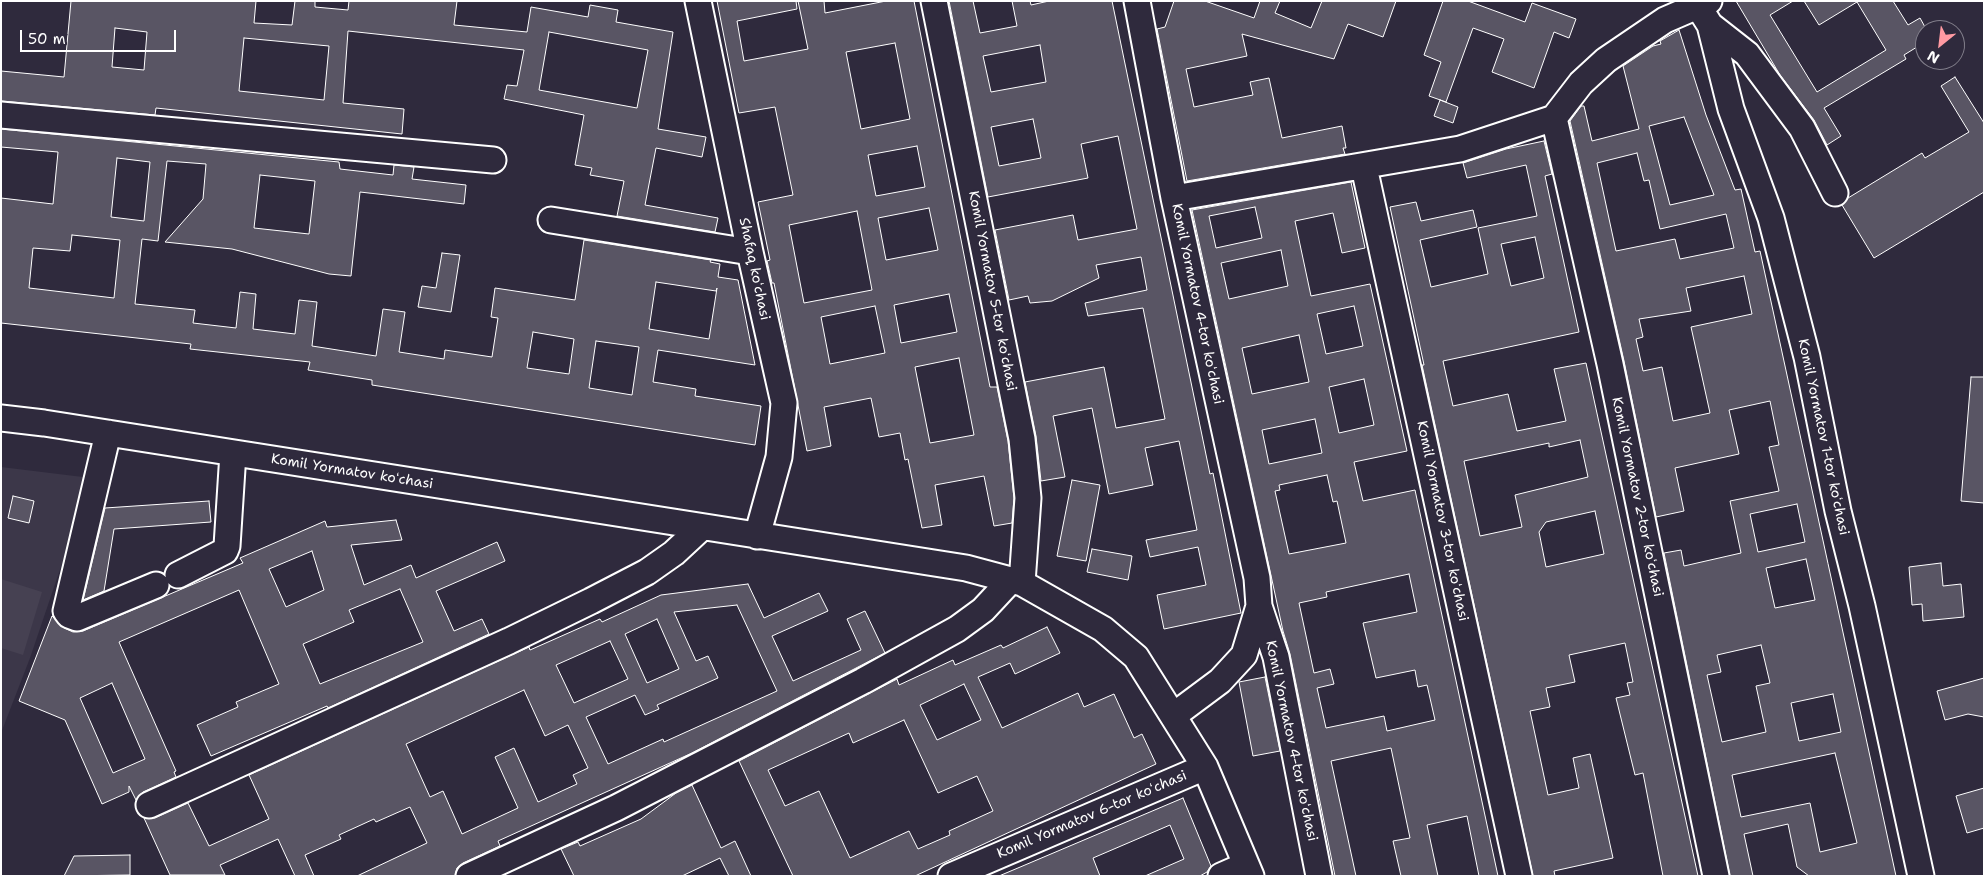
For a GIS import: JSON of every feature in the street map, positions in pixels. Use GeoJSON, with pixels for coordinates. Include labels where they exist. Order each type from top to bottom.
{"type":"FeatureCollection","features":[{"type":"Feature","properties":{"kind":"street","name":"Shafaq koʻchasi"},"geometry":{"type":"LineString","coordinates":[[698,1],[750,252],[784,403],[778,457],[757,536]]}},
{"type":"Feature","properties":{"kind":"street","name":"Komil Yormatov 5-tor koʻchasi"},"geometry":{"type":"LineString","coordinates":[[934,1],[1022,439],[1028,498],[1016,582]]}},
{"type":"Feature","properties":{"kind":"street","name":"Komil Yormatov 4-tor koʻchasi"},"geometry":{"type":"LineString","coordinates":[[1137,1],[1174,198],[1257,578],[1259,606],[1276,657],[1319,876]]}},
{"type":"Feature","properties":{"kind":"street"},"geometry":{"type":"LineString","coordinates":[[1174,198],[1364,167],[1460,149],[1554,118],[1581,83],[1606,60],[1665,20],[1706,11],[1747,54],[1802,128],[1835,193]]}},
{"type":"Feature","properties":{"kind":"street","name":"Komil Yormatov 1-tor koʻchasi"},"geometry":{"type":"LineString","coordinates":[[1706,11],[1731,109],[1771,218],[1807,357],[1838,511],[1862,606],[1920,876]]}},
{"type":"Feature","properties":{"kind":"street"},"geometry":{"type":"LineString","coordinates":[[1,115],[493,160]]}},
{"type":"Feature","properties":{"kind":"street","name":"Komil Yormatov 2-tor koʻchasi"},"geometry":{"type":"LineString","coordinates":[[1554,118],[1610,364],[1716,876]]}},
{"type":"Feature","properties":{"kind":"street","name":"Komil Yormatov 3-tor koʻchasi"},"geometry":{"type":"LineString","coordinates":[[1364,167],[1519,876]]}},
{"type":"Feature","properties":{"kind":"street"},"geometry":{"type":"LineString","coordinates":[[552,220],[750,252]]}},
{"type":"Feature","properties":{"kind":"street","name":"Komil Yormatov koʻchasi"},"geometry":{"type":"LineString","coordinates":[[1,418],[108,433],[966,568],[1016,582],[1103,629],[1136,657],[1205,767],[1249,870]]}},
{"type":"Feature","properties":{"kind":"street"},"geometry":{"type":"LineString","coordinates":[[108,433],[66,611],[68,615],[77,618],[167,580],[225,551],[227,546],[233,453]]}},
{"type":"Feature","properties":{"kind":"street"},"geometry":{"type":"LineString","coordinates":[[149,805],[509,641],[591,601],[647,572],[674,553],[702,527]]}},
{"type":"Feature","properties":{"kind":"street"},"geometry":{"type":"LineString","coordinates":[[469,876],[616,808],[872,676],[957,629],[1016,582]]}},
{"type":"Feature","properties":{"kind":"street","name":"Komil Yormatov 4-tor koʻchasi"},"geometry":{"type":"LineString","coordinates":[[1173,716],[1232,670],[1244,654],[1259,606]]}},
{"type":"Feature","properties":{"kind":"street","name":"Komil Yormatov 6-tor koʻchasi"},"geometry":{"type":"LineString","coordinates":[[952,876],[1205,767]]}},
{"type":"Feature","properties":{"kind":"street"},"geometry":{"type":"LineString","coordinates":[[1222,876],[1249,870]]}},
{"type":"Feature","properties":{"kind":"shaded area"},"geometry":{"type":"Polygon","coordinates":[[[1,467],[91,478],[30,658],[1,733],[1,467]]]}},
{"type":"Feature","properties":{"kind":"shaded area"},"geometry":{"type":"Polygon","coordinates":[[[1,579],[42,592],[23,655],[1,648],[1,579]]]}},
{"type":"Feature","properties":{"kind":"building"},"geometry":{"type":"Polygon","coordinates":[[[71,1],[256,1],[254,23],[292,25],[295,1],[315,1],[315,7],[348,10],[349,1],[457,1],[454,25],[527,32],[531,7],[588,17],[590,5],[618,10],[616,22],[673,32],[658,129],[706,137],[702,157],[656,148],[645,205],[718,218],[715,232],[617,216],[624,181],[590,175],[592,168],[575,165],[584,115],[504,99],[507,85],[517,86],[524,50],[348,31],[343,103],[404,109],[402,134],[156,108],[155,115],[1,101],[1,71],[64,77],[71,1]],[[115,28],[112,67],[144,70],[147,32],[115,28]],[[549,32],[539,90],[637,108],[648,50],[549,32]],[[244,38],[239,91],[324,100],[329,46],[244,38]]]}},
{"type":"Feature","properties":{"kind":"building"},"geometry":{"type":"Polygon","coordinates":[[[717,1],[796,1],[797,9],[737,21],[744,61],[808,49],[798,1],[824,1],[825,13],[886,1],[914,1],[990,387],[997,387],[1008,441],[1014,498],[1012,523],[994,526],[984,476],[935,485],[942,525],[922,528],[908,459],[905,460],[900,433],[879,437],[871,398],[824,407],[831,446],[807,451],[774,283],[772,283],[767,261],[770,260],[758,202],[793,195],[775,107],[739,113],[717,1]],[[895,43],[846,52],[861,129],[910,119],[895,43]],[[917,146],[868,155],[876,196],[925,187],[917,146]],[[929,208],[878,218],[886,260],[938,250],[929,208]],[[857,211],[789,225],[804,303],[872,290],[857,211]],[[949,294],[894,305],[901,343],[957,332],[949,294]],[[875,306],[821,317],[830,364],[885,353],[875,306]],[[959,358],[915,367],[930,443],[974,435],[959,358]]]}},
{"type":"Feature","properties":{"kind":"building"},"geometry":{"type":"Polygon","coordinates":[[[949,1],[973,1],[980,33],[1017,26],[1012,1],[1030,1],[1031,5],[1049,1],[1112,1],[1210,474],[1213,473],[1241,613],[1164,629],[1157,595],[1206,585],[1198,547],[1150,557],[1146,540],[1197,530],[1179,441],[1145,448],[1153,485],[1109,494],[1092,408],[1053,416],[1065,477],[1041,481],[1036,436],[1025,382],[1104,367],[1116,428],[1165,419],[1143,308],[1088,316],[1085,303],[1147,290],[1141,257],[1096,265],[1099,278],[1052,301],[1030,303],[1028,296],[1009,300],[995,230],[1073,215],[1078,240],[1137,229],[1118,136],[1081,144],[1088,178],[988,197],[949,1]],[[1040,45],[983,56],[991,92],[1046,82],[1040,45]],[[1033,119],[991,127],[999,166],[1041,158],[1033,119]]]}},
{"type":"Feature","properties":{"kind":"building"},"geometry":{"type":"Polygon","coordinates":[[[1174,1],[1205,1],[1254,18],[1260,1],[1280,1],[1275,13],[1311,28],[1322,1],[1396,1],[1383,37],[1348,24],[1334,59],[1242,34],[1247,56],[1186,69],[1194,107],[1253,95],[1250,82],[1269,78],[1282,138],[1342,126],[1346,148],[1343,148],[1345,154],[1187,181],[1157,29],[1165,27],[1174,1]]]}},
{"type":"Feature","properties":{"kind":"building"},"geometry":{"type":"Polygon","coordinates":[[[1443,1],[1468,1],[1525,22],[1532,3],[1576,19],[1569,38],[1554,32],[1534,88],[1492,72],[1504,39],[1473,28],[1446,102],[1429,96],[1441,62],[1424,55],[1443,1]]]}},
{"type":"Feature","properties":{"kind":"building"},"geometry":{"type":"Polygon","coordinates":[[[1736,1],[1793,1],[1770,15],[1817,92],[1886,50],[1857,2],[1819,25],[1804,1],[1893,1],[1908,25],[1915,21],[1915,48],[1904,55],[1906,59],[1824,108],[1841,136],[1827,145],[1814,120],[1780,75],[1736,1]]]}},
{"type":"Feature","properties":{"kind":"building"},"geometry":{"type":"Polygon","coordinates":[[[1679,30],[1706,115],[1735,190],[1741,189],[1755,252],[1760,251],[1896,876],[1809,876],[1797,867],[1788,824],[1744,834],[1753,876],[1730,876],[1664,553],[1681,550],[1684,566],[1741,553],[1730,501],[1779,491],[1769,447],[1779,445],[1770,401],[1729,410],[1739,454],[1675,468],[1684,511],[1656,517],[1624,361],[1570,121],[1581,106],[1584,106],[1592,141],[1639,129],[1623,66],[1653,46],[1661,44],[1660,41],[1679,30]],[[1684,117],[1649,126],[1670,205],[1714,195],[1684,117]],[[1637,153],[1597,163],[1616,251],[1675,239],[1680,259],[1734,248],[1726,214],[1660,229],[1649,180],[1644,181],[1637,153]],[[1744,276],[1686,288],[1691,311],[1639,319],[1643,337],[1636,339],[1643,371],[1662,367],[1673,421],[1710,413],[1691,327],[1752,314],[1744,276]],[[1797,504],[1750,514],[1758,552],[1805,542],[1797,504]],[[1806,559],[1766,568],[1775,608],[1815,600],[1806,559]],[[1761,645],[1717,655],[1721,672],[1707,675],[1722,742],[1766,732],[1756,686],[1770,683],[1761,645]],[[1833,694],[1791,703],[1799,741],[1841,732],[1833,694]],[[1835,753],[1732,775],[1741,817],[1810,803],[1820,852],[1857,843],[1835,753]]]}},
{"type":"Feature","properties":{"kind":"building"},"geometry":{"type":"Polygon","coordinates":[[[1955,77],[1984,123],[1984,192],[1874,258],[1842,205],[1848,198],[1922,153],[1925,158],[1969,132],[1941,86],[1955,77]]]}},
{"type":"Feature","properties":{"kind":"building"},"geometry":{"type":"Polygon","coordinates":[[[1440,100],[1458,107],[1453,123],[1434,116],[1440,100]]]}},
{"type":"Feature","properties":{"kind":"building"},"geometry":{"type":"Polygon","coordinates":[[[1,129],[339,162],[340,169],[393,175],[394,165],[414,167],[412,179],[466,185],[464,204],[360,192],[351,276],[329,274],[232,249],[165,242],[203,199],[206,164],[167,161],[158,241],[142,239],[135,304],[195,310],[193,323],[236,328],[240,292],[256,294],[253,329],[295,334],[299,300],[317,302],[312,346],[376,356],[383,309],[405,312],[399,352],[444,359],[445,350],[492,357],[498,318],[491,317],[495,288],[575,300],[584,240],[711,260],[710,262],[720,264],[718,277],[738,280],[755,365],[658,350],[653,382],[696,389],[695,396],[761,406],[755,445],[372,385],[372,380],[308,370],[310,362],[190,349],[191,344],[1,323],[1,198],[53,204],[58,152],[1,147],[1,129]],[[117,158],[111,217],[144,221],[150,162],[117,158]],[[260,175],[254,228],[309,234],[315,181],[260,175]],[[72,235],[70,251],[33,248],[29,288],[114,298],[120,240],[72,235]],[[656,282],[649,329],[709,339],[717,288],[716,291],[656,282]],[[533,332],[527,368],[569,374],[574,339],[533,332]],[[596,341],[589,388],[632,395],[639,347],[596,341]]]}},
{"type":"Feature","properties":{"kind":"building"},"geometry":{"type":"Polygon","coordinates":[[[1544,141],[1552,174],[1545,176],[1579,332],[1443,361],[1453,406],[1508,394],[1517,431],[1566,421],[1554,369],[1586,363],[1698,876],[1663,876],[1643,773],[1635,775],[1616,698],[1630,695],[1627,683],[1633,682],[1625,643],[1569,655],[1575,682],[1546,688],[1550,707],[1530,711],[1548,795],[1579,788],[1573,758],[1590,754],[1613,858],[1554,871],[1555,876],[1533,876],[1422,365],[1424,365],[1390,207],[1416,202],[1421,221],[1473,210],[1477,227],[1420,240],[1431,287],[1488,274],[1478,228],[1537,216],[1526,165],[1467,178],[1463,163],[1506,149],[1544,141]],[[1535,237],[1501,244],[1511,286],[1544,278],[1535,237]],[[1580,440],[1549,447],[1549,443],[1464,461],[1480,536],[1522,527],[1515,495],[1588,477],[1580,440]],[[1595,511],[1546,522],[1539,532],[1546,567],[1604,554],[1595,511]]]}},
{"type":"Feature","properties":{"kind":"building"},"geometry":{"type":"Polygon","coordinates":[[[1351,182],[1365,248],[1342,253],[1333,213],[1295,221],[1311,296],[1370,284],[1407,451],[1354,462],[1363,501],[1415,490],[1498,876],[1479,876],[1467,816],[1427,825],[1438,876],[1401,876],[1393,841],[1410,838],[1391,748],[1331,761],[1356,876],[1335,876],[1290,654],[1283,631],[1192,210],[1351,182]],[[1255,207],[1209,216],[1216,248],[1262,238],[1255,207]],[[1281,250],[1221,263],[1229,299],[1288,286],[1281,250]],[[1354,306],[1317,314],[1326,354],[1363,346],[1354,306]],[[1299,335],[1242,348],[1252,394],[1309,382],[1299,335]],[[1364,379],[1329,387],[1339,433],[1374,425],[1364,379]],[[1315,419],[1262,430],[1269,464],[1322,453],[1315,419]],[[1327,475],[1279,485],[1280,490],[1275,491],[1289,554],[1346,543],[1337,501],[1333,502],[1327,475]],[[1409,574],[1326,592],[1327,597],[1299,603],[1314,673],[1330,669],[1334,684],[1317,688],[1326,728],[1384,716],[1387,731],[1435,720],[1427,685],[1418,687],[1415,670],[1376,678],[1363,623],[1417,612],[1409,574]]]}},
{"type":"Feature","properties":{"kind":"building"},"geometry":{"type":"Polygon","coordinates":[[[442,253],[460,255],[451,312],[418,307],[422,286],[436,288],[442,253]]]}},
{"type":"Feature","properties":{"kind":"building"},"geometry":{"type":"Polygon","coordinates":[[[1971,377],[1984,377],[1984,503],[1961,501],[1971,377]]]}},
{"type":"Feature","properties":{"kind":"building"},"geometry":{"type":"Polygon","coordinates":[[[1072,480],[1100,485],[1086,561],[1057,556],[1072,480]]]}},
{"type":"Feature","properties":{"kind":"building"},"geometry":{"type":"Polygon","coordinates":[[[13,496],[34,501],[29,523],[8,518],[13,496]]]}},
{"type":"Feature","properties":{"kind":"building"},"geometry":{"type":"Polygon","coordinates":[[[209,501],[211,522],[114,529],[104,591],[83,600],[105,508],[209,501]]]}},
{"type":"Feature","properties":{"kind":"building"},"geometry":{"type":"Polygon","coordinates":[[[396,520],[402,540],[351,545],[364,585],[411,565],[416,578],[497,542],[505,561],[436,591],[454,631],[482,619],[489,634],[328,708],[327,706],[211,756],[197,725],[238,707],[236,702],[279,684],[239,590],[119,642],[176,771],[174,772],[176,777],[143,792],[136,800],[129,786],[129,792],[102,804],[65,720],[19,701],[52,616],[64,628],[73,632],[83,631],[243,563],[240,558],[325,521],[327,527],[396,520]],[[312,551],[269,569],[286,607],[324,590],[312,551]],[[400,589],[349,610],[354,622],[303,644],[320,684],[423,642],[400,589]],[[112,683],[80,698],[113,773],[145,759],[112,683]]]}},
{"type":"Feature","properties":{"kind":"building"},"geometry":{"type":"Polygon","coordinates":[[[1092,549],[1132,556],[1128,580],[1087,572],[1092,549]]]}},
{"type":"Feature","properties":{"kind":"building"},"geometry":{"type":"Polygon","coordinates":[[[1941,563],[1943,586],[1961,584],[1964,617],[1923,621],[1922,604],[1912,605],[1909,567],[1941,563]]]}},
{"type":"Feature","properties":{"kind":"building"},"geometry":{"type":"Polygon","coordinates":[[[748,584],[764,618],[819,593],[828,611],[772,636],[793,681],[861,650],[847,619],[865,611],[885,653],[692,753],[498,841],[500,846],[463,863],[457,868],[455,876],[357,876],[427,843],[410,807],[376,822],[374,819],[339,835],[341,839],[305,855],[314,876],[295,876],[278,839],[220,865],[225,875],[170,875],[144,818],[155,818],[188,803],[209,846],[269,819],[249,775],[529,647],[530,650],[600,619],[602,622],[661,595],[748,584]],[[737,605],[674,612],[696,661],[708,656],[718,678],[657,705],[659,709],[645,715],[635,695],[586,717],[608,764],[663,739],[664,742],[777,691],[737,605]],[[657,619],[625,634],[647,683],[679,669],[657,619]],[[610,641],[556,665],[574,703],[628,679],[610,641]],[[524,690],[406,744],[430,797],[443,791],[462,834],[518,808],[495,757],[514,748],[538,802],[577,784],[573,775],[588,768],[568,725],[545,736],[524,690]]]}},
{"type":"Feature","properties":{"kind":"building"},"geometry":{"type":"Polygon","coordinates":[[[1047,627],[1060,653],[1015,674],[1010,663],[978,677],[1002,728],[1078,693],[1084,707],[1114,694],[1134,738],[1142,734],[1156,764],[915,876],[793,876],[739,761],[897,679],[899,685],[953,660],[955,665],[1001,645],[1003,648],[1047,627]],[[964,684],[920,705],[937,740],[981,720],[964,684]],[[904,720],[853,743],[849,733],[768,770],[785,806],[819,791],[850,858],[909,831],[918,849],[950,835],[949,831],[993,811],[977,776],[938,793],[904,720]]]}},
{"type":"Feature","properties":{"kind":"building"},"geometry":{"type":"Polygon","coordinates":[[[1265,677],[1280,751],[1253,756],[1239,682],[1265,677]]]}},
{"type":"Feature","properties":{"kind":"building"},"geometry":{"type":"Polygon","coordinates":[[[1984,678],[1984,717],[1968,714],[1945,720],[1937,691],[1984,678]]]}},
{"type":"Feature","properties":{"kind":"building"},"geometry":{"type":"Polygon","coordinates":[[[692,785],[721,848],[735,841],[751,876],[729,876],[720,858],[682,876],[574,876],[561,849],[578,842],[580,846],[641,819],[676,793],[692,785]]]}},
{"type":"Feature","properties":{"kind":"building"},"geometry":{"type":"Polygon","coordinates":[[[1984,788],[1984,828],[1967,833],[1956,796],[1984,788]]]}},
{"type":"Feature","properties":{"kind":"building"},"geometry":{"type":"Polygon","coordinates":[[[1183,798],[1211,866],[1207,872],[1200,876],[1145,876],[1184,859],[1170,825],[1093,858],[1100,876],[999,876],[1183,798]]]}},
{"type":"Feature","properties":{"kind":"building"},"geometry":{"type":"Polygon","coordinates":[[[130,855],[130,875],[64,876],[74,856],[130,855]]]}}]}
